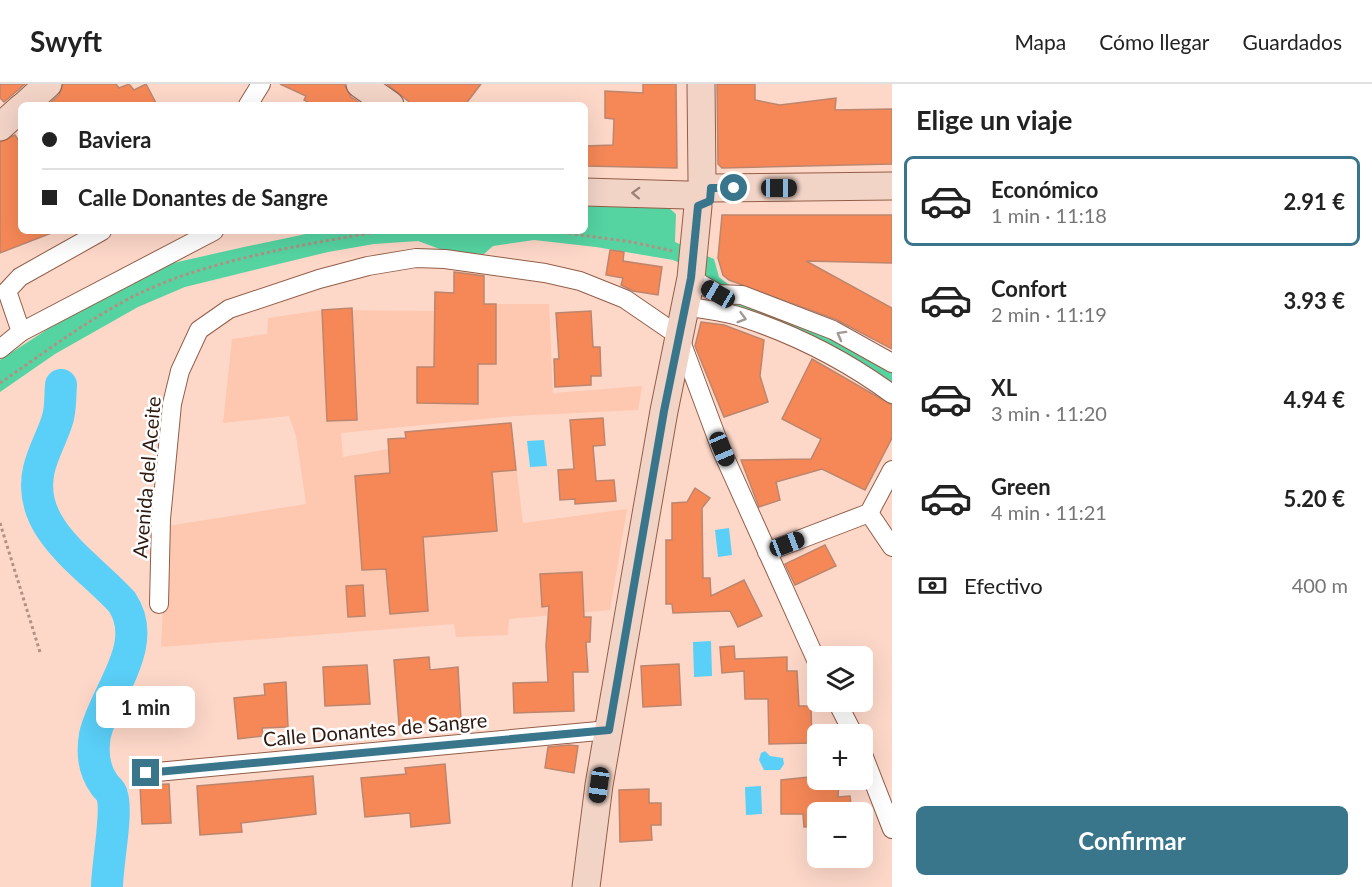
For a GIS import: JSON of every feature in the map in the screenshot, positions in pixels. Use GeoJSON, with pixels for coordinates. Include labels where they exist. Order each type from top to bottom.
{"type":"FeatureCollection","features":[{"type":"Feature","properties":{"kind":"main road"},"geometry":{"type":"LineString","coordinates":[[28,102],[48,84]]}},
{"type":"Feature","properties":{"kind":"main road"},"geometry":{"type":"LineString","coordinates":[[360,84],[386,102]]}},
{"type":"Feature","properties":{"kind":"main road"},"geometry":{"type":"LineString","coordinates":[[586,887],[599,785],[691,278],[700,192],[701,84]]}},
{"type":"Feature","properties":{"kind":"main road"},"geometry":{"type":"LineString","coordinates":[[0,127],[18,111]]}},
{"type":"Feature","properties":{"kind":"main road"},"geometry":{"type":"LineString","coordinates":[[588,192],[700,192],[892,186]]}},
{"type":"Feature","properties":{"kind":"street"},"geometry":{"type":"LineString","coordinates":[[250,102],[261,84]]}},
{"type":"Feature","properties":{"kind":"street"},"geometry":{"type":"LineString","coordinates":[[21,332],[7,291],[20,277],[97,234]]}},
{"type":"Feature","properties":{"kind":"street"},"geometry":{"type":"LineString","coordinates":[[0,349],[21,332],[208,234]]}},
{"type":"Feature","properties":{"kind":"street","name":"Avenida del Aceite"},"geometry":{"type":"LineString","coordinates":[[159,604],[161,519],[172,405],[180,371],[192,342],[199,330],[219,314],[255,299],[368,266],[416,258],[445,259],[544,273],[600,288],[626,299],[679,336]]}},
{"type":"Feature","properties":{"kind":"street"},"geometry":{"type":"LineString","coordinates":[[691,278],[718,294],[742,295],[833,330],[892,363]]}},
{"type":"Feature","properties":{"kind":"street"},"geometry":{"type":"LineString","coordinates":[[685,306],[742,317],[797,339],[866,375],[892,394]]}},
{"type":"Feature","properties":{"kind":"street"},"geometry":{"type":"LineString","coordinates":[[679,336],[722,449],[810,646]]}},
{"type":"Feature","properties":{"kind":"street"},"geometry":{"type":"LineString","coordinates":[[767,552],[869,513],[892,470]]}},
{"type":"Feature","properties":{"kind":"street"},"geometry":{"type":"LineString","coordinates":[[869,513],[892,547]]}},
{"type":"Feature","properties":{"kind":"street","name":"Calle Donantes de Sangre"},"geometry":{"type":"LineString","coordinates":[[146,773],[609,730]]}},
{"type":"Feature","properties":{"kind":"street"},"geometry":{"type":"LineString","coordinates":[[873,780],[892,829]]}},
{"type":"Feature","properties":{"kind":"path"},"geometry":{"type":"LineString","coordinates":[[0,383],[135,295],[167,282],[303,245],[365,234]]}},
{"type":"Feature","properties":{"kind":"path"},"geometry":{"type":"LineString","coordinates":[[573,234],[632,242],[680,253]]}},
{"type":"Feature","properties":{"kind":"path"},"geometry":{"type":"LineString","coordinates":[[0,523],[40,652]]}},
{"type":"Feature","properties":{"kind":"shaded area"},"geometry":{"type":"Polygon","coordinates":[[[454,271],[484,272],[484,304],[549,304],[553,393],[642,386],[638,410],[515,416],[341,433],[343,457],[388,449],[388,439],[406,438],[405,432],[511,423],[523,523],[627,509],[610,610],[509,619],[508,635],[456,637],[454,624],[161,647],[167,526],[306,504],[296,436],[289,416],[223,423],[232,339],[267,334],[268,318],[322,310],[434,311],[435,292],[454,292],[454,271]]]}},
{"type":"Feature","properties":{"kind":"green space"},"geometry":{"type":"Polygon","coordinates":[[[588,206],[669,208],[676,214],[675,242],[714,259],[719,277],[742,295],[892,363],[892,389],[720,307],[696,270],[673,260],[596,247],[534,240],[493,246],[484,254],[448,252],[418,241],[374,244],[328,252],[185,287],[138,307],[55,354],[0,392],[0,360],[88,303],[151,268],[306,234],[588,234],[588,206]]]}},
{"type":"Feature","properties":{"kind":"water"},"geometry":{"type":"Polygon","coordinates":[[[544,440],[547,466],[530,467],[527,441],[544,440]]]}},
{"type":"Feature","properties":{"kind":"water"},"geometry":{"type":"Polygon","coordinates":[[[729,528],[732,555],[718,557],[715,530],[729,528]]]}},
{"type":"Feature","properties":{"kind":"water"},"geometry":{"type":"Polygon","coordinates":[[[711,641],[712,676],[694,677],[693,642],[711,641]]]}},
{"type":"Feature","properties":{"kind":"water"},"geometry":{"type":"Polygon","coordinates":[[[765,751],[770,756],[783,758],[784,764],[780,770],[764,770],[759,760],[761,753],[765,751]]]}},
{"type":"Feature","properties":{"kind":"water"},"geometry":{"type":"Polygon","coordinates":[[[761,786],[762,814],[746,815],[745,787],[761,786]]]}},
{"type":"Feature","properties":{"kind":"building"},"geometry":{"type":"Polygon","coordinates":[[[0,84],[25,84],[4,102],[0,98],[0,84]]]}},
{"type":"Feature","properties":{"kind":"building"},"geometry":{"type":"Polygon","coordinates":[[[63,84],[116,84],[119,88],[129,84],[134,90],[146,84],[155,102],[51,102],[59,95],[63,84]]]}},
{"type":"Feature","properties":{"kind":"building"},"geometry":{"type":"Polygon","coordinates":[[[280,84],[344,84],[351,97],[358,102],[308,102],[304,100],[306,96],[280,84]]]}},
{"type":"Feature","properties":{"kind":"building"},"geometry":{"type":"Polygon","coordinates":[[[387,84],[481,84],[467,102],[409,102],[387,84]]]}},
{"type":"Feature","properties":{"kind":"building"},"geometry":{"type":"Polygon","coordinates":[[[643,84],[676,84],[677,168],[588,166],[588,146],[613,145],[614,119],[605,118],[605,91],[643,93],[643,84]]]}},
{"type":"Feature","properties":{"kind":"building"},"geometry":{"type":"Polygon","coordinates":[[[717,84],[755,84],[755,100],[780,105],[836,98],[835,110],[892,109],[892,164],[722,168],[718,164],[717,84]]]}},
{"type":"Feature","properties":{"kind":"building"},"geometry":{"type":"Polygon","coordinates":[[[15,135],[18,140],[18,234],[49,234],[0,253],[0,142],[15,135]]]}},
{"type":"Feature","properties":{"kind":"building"},"geometry":{"type":"Polygon","coordinates":[[[722,215],[892,215],[892,263],[806,261],[892,308],[892,349],[837,320],[729,280],[723,275],[718,258],[722,215]]]}},
{"type":"Feature","properties":{"kind":"building"},"geometry":{"type":"Polygon","coordinates":[[[610,250],[624,252],[623,261],[662,267],[658,295],[633,291],[621,285],[623,278],[606,275],[610,250]]]}},
{"type":"Feature","properties":{"kind":"building"},"geometry":{"type":"Polygon","coordinates":[[[454,272],[484,276],[484,304],[496,304],[496,364],[478,364],[478,404],[417,403],[417,367],[434,367],[435,292],[454,293],[454,272]]]}},
{"type":"Feature","properties":{"kind":"building"},"geometry":{"type":"Polygon","coordinates":[[[352,308],[357,420],[327,421],[322,310],[352,308]]]}},
{"type":"Feature","properties":{"kind":"building"},"geometry":{"type":"Polygon","coordinates":[[[591,311],[593,347],[600,347],[601,376],[591,376],[591,385],[555,387],[554,359],[559,359],[556,313],[591,311]]]}},
{"type":"Feature","properties":{"kind":"building"},"geometry":{"type":"Polygon","coordinates":[[[701,322],[724,325],[764,340],[760,376],[768,402],[724,417],[695,346],[701,322]]]}},
{"type":"Feature","properties":{"kind":"building"},"geometry":{"type":"Polygon","coordinates":[[[812,359],[892,405],[892,438],[865,490],[822,469],[776,482],[780,500],[759,507],[741,460],[811,459],[821,439],[782,419],[812,359]]]}},
{"type":"Feature","properties":{"kind":"building"},"geometry":{"type":"Polygon","coordinates":[[[603,418],[605,445],[593,446],[596,481],[614,480],[616,501],[575,504],[575,499],[560,500],[558,470],[574,469],[570,420],[603,418]]]}},
{"type":"Feature","properties":{"kind":"building"},"geometry":{"type":"Polygon","coordinates":[[[511,423],[516,470],[492,472],[497,531],[423,537],[428,611],[390,614],[386,569],[362,570],[355,476],[390,473],[388,439],[406,438],[405,432],[511,423]]]}},
{"type":"Feature","properties":{"kind":"building"},"geometry":{"type":"Polygon","coordinates":[[[695,488],[710,498],[702,508],[703,578],[710,578],[711,596],[744,580],[762,616],[738,627],[730,611],[673,613],[672,604],[666,604],[666,540],[672,540],[672,503],[687,502],[695,488]]]}},
{"type":"Feature","properties":{"kind":"building"},"geometry":{"type":"Polygon","coordinates":[[[825,545],[836,566],[795,585],[785,564],[825,545]]]}},
{"type":"Feature","properties":{"kind":"building"},"geometry":{"type":"Polygon","coordinates":[[[582,572],[584,617],[591,617],[590,642],[586,642],[588,672],[573,672],[574,711],[514,713],[513,683],[548,682],[546,645],[549,606],[542,607],[540,574],[582,572]]]}},
{"type":"Feature","properties":{"kind":"building"},"geometry":{"type":"Polygon","coordinates":[[[363,585],[365,616],[348,617],[346,586],[363,585]]]}},
{"type":"Feature","properties":{"kind":"building"},"geometry":{"type":"Polygon","coordinates":[[[734,646],[735,659],[787,657],[787,671],[797,671],[799,706],[807,706],[807,712],[811,712],[811,724],[807,724],[807,743],[769,744],[768,699],[745,699],[744,671],[722,673],[720,647],[734,646]]]}},
{"type":"Feature","properties":{"kind":"building"},"geometry":{"type":"Polygon","coordinates":[[[429,657],[430,670],[458,667],[461,720],[399,725],[394,660],[429,657]]]}},
{"type":"Feature","properties":{"kind":"building"},"geometry":{"type":"Polygon","coordinates":[[[679,664],[681,705],[643,707],[641,666],[679,664]]]}},
{"type":"Feature","properties":{"kind":"building"},"geometry":{"type":"Polygon","coordinates":[[[367,665],[370,704],[325,706],[323,667],[367,665]]]}},
{"type":"Feature","properties":{"kind":"building"},"geometry":{"type":"Polygon","coordinates":[[[286,682],[288,727],[262,728],[263,736],[238,739],[234,698],[265,695],[264,684],[286,682]]]}},
{"type":"Feature","properties":{"kind":"building"},"geometry":{"type":"Polygon","coordinates":[[[578,746],[574,773],[545,768],[548,747],[578,746]]]}},
{"type":"Feature","properties":{"kind":"building"},"geometry":{"type":"Polygon","coordinates":[[[445,764],[450,823],[411,827],[410,813],[365,817],[361,778],[406,774],[405,768],[445,764]]]}},
{"type":"Feature","properties":{"kind":"building"},"geometry":{"type":"Polygon","coordinates":[[[313,776],[316,814],[241,823],[242,832],[200,835],[197,786],[313,776]]]}},
{"type":"Feature","properties":{"kind":"building"},"geometry":{"type":"Polygon","coordinates":[[[807,777],[807,790],[838,790],[838,797],[850,796],[851,802],[807,802],[807,827],[804,827],[803,814],[781,814],[781,780],[807,777]]]}},
{"type":"Feature","properties":{"kind":"building"},"geometry":{"type":"Polygon","coordinates":[[[169,784],[171,823],[142,824],[140,785],[169,784]]]}},
{"type":"Feature","properties":{"kind":"building"},"geometry":{"type":"Polygon","coordinates":[[[649,789],[649,803],[661,803],[661,825],[651,825],[652,840],[620,842],[619,790],[649,789]]]}},
{"type":"Feature","properties":{"kind":"waterway"},"geometry":{"type":"LineString","coordinates":[[61,385],[58,417],[39,469],[37,490],[41,510],[62,544],[122,602],[130,618],[129,652],[100,719],[94,741],[96,767],[114,803],[107,887]]}},
{"type":"Feature","properties":{"kind":"route"},"geometry":{"type":"LineString","coordinates":[[146,773],[609,730],[664,411],[691,278],[698,206],[710,201],[711,188],[734,188]]}}]}
